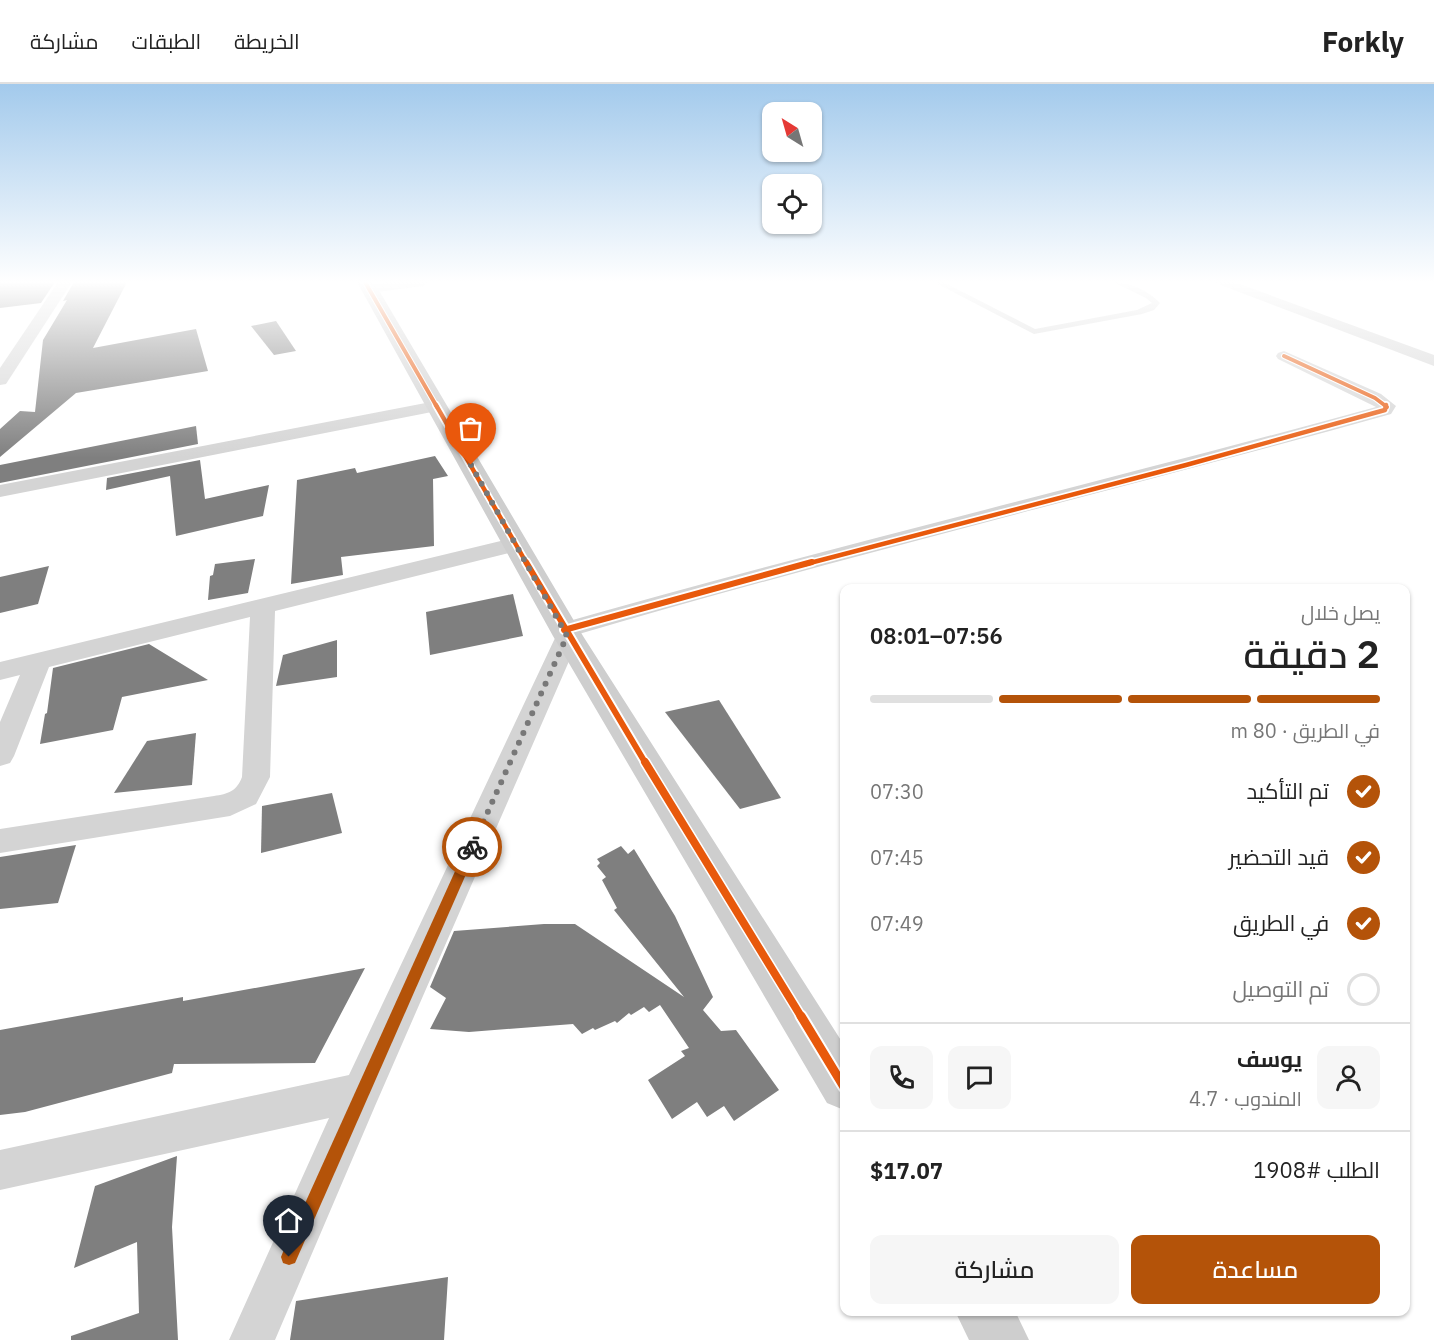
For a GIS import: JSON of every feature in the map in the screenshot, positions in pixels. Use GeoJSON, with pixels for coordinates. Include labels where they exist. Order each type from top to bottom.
{"type":"FeatureCollection","features":[{"type":"Feature","properties":{"kind":"street"},"geometry":{"type":"LineString","coordinates":[[0,380],[7,361],[22,341]]}},
{"type":"Feature","properties":{"kind":"street"},"geometry":{"type":"LineString","coordinates":[[399,341],[566,633],[840,1080]]}},
{"type":"Feature","properties":{"kind":"street"},"geometry":{"type":"LineString","coordinates":[[1379,341],[1434,361]]}},
{"type":"Feature","properties":{"kind":"street"},"geometry":{"type":"LineString","coordinates":[[252,1340],[566,633],[681,596],[1186,465],[1385,410],[1387,406],[1384,403],[1284,356]]}},
{"type":"Feature","properties":{"kind":"street"},"geometry":{"type":"LineString","coordinates":[[0,491],[436,406]]}},
{"type":"Feature","properties":{"kind":"street"},"geometry":{"type":"LineString","coordinates":[[0,671],[517,544]]}},
{"type":"Feature","properties":{"kind":"street"},"geometry":{"type":"LineString","coordinates":[[0,841],[214,808],[246,798],[252,790],[256,777],[263,606]]}},
{"type":"Feature","properties":{"kind":"street"},"geometry":{"type":"LineString","coordinates":[[0,756],[38,662]]}},
{"type":"Feature","properties":{"kind":"street"},"geometry":{"type":"LineString","coordinates":[[0,1170],[361,1092]]}},
{"type":"Feature","properties":{"kind":"street"},"geometry":{"type":"LineString","coordinates":[[986,1316],[1001,1340]]}},
{"type":"Feature","properties":{"kind":"building"},"geometry":{"type":"Polygon","coordinates":[[[43,341],[97,341],[93,348],[133,341],[199,341],[208,371],[76,393],[0,457],[0,429],[20,411],[35,412],[43,341]]]}},
{"type":"Feature","properties":{"kind":"building"},"geometry":{"type":"Polygon","coordinates":[[[263,341],[289,341],[296,351],[274,355],[263,341]]]}},
{"type":"Feature","properties":{"kind":"building"},"geometry":{"type":"Polygon","coordinates":[[[196,426],[198,444],[0,483],[0,465],[196,426]]]}},
{"type":"Feature","properties":{"kind":"building"},"geometry":{"type":"Polygon","coordinates":[[[435,456],[448,476],[433,479],[434,546],[341,557],[343,575],[291,584],[297,480],[355,468],[357,473],[435,456]]]}},
{"type":"Feature","properties":{"kind":"building"},"geometry":{"type":"Polygon","coordinates":[[[200,460],[205,499],[269,485],[263,516],[176,536],[170,476],[106,490],[107,478],[200,460]]]}},
{"type":"Feature","properties":{"kind":"building"},"geometry":{"type":"Polygon","coordinates":[[[255,559],[248,593],[208,600],[210,576],[213,575],[215,564],[255,559]]]}},
{"type":"Feature","properties":{"kind":"building"},"geometry":{"type":"Polygon","coordinates":[[[49,566],[38,604],[0,613],[0,577],[49,566]]]}},
{"type":"Feature","properties":{"kind":"building"},"geometry":{"type":"Polygon","coordinates":[[[513,594],[523,636],[430,655],[426,612],[513,594]]]}},
{"type":"Feature","properties":{"kind":"building"},"geometry":{"type":"Polygon","coordinates":[[[337,640],[337,677],[276,686],[283,655],[337,640]]]}},
{"type":"Feature","properties":{"kind":"building"},"geometry":{"type":"Polygon","coordinates":[[[149,644],[208,680],[122,697],[113,730],[40,744],[53,668],[149,644]]]}},
{"type":"Feature","properties":{"kind":"building"},"geometry":{"type":"Polygon","coordinates":[[[719,700],[781,798],[740,809],[665,712],[719,700]]]}},
{"type":"Feature","properties":{"kind":"building"},"geometry":{"type":"Polygon","coordinates":[[[196,733],[192,785],[114,793],[147,741],[196,733]]]}},
{"type":"Feature","properties":{"kind":"building"},"geometry":{"type":"Polygon","coordinates":[[[332,793],[342,833],[261,853],[262,806],[332,793]]]}},
{"type":"Feature","properties":{"kind":"building"},"geometry":{"type":"Polygon","coordinates":[[[76,845],[58,903],[0,909],[0,857],[76,845]]]}},
{"type":"Feature","properties":{"kind":"building"},"geometry":{"type":"Polygon","coordinates":[[[621,846],[628,854],[634,849],[675,916],[713,997],[703,1010],[721,1031],[736,1030],[779,1090],[734,1121],[724,1106],[707,1117],[697,1102],[672,1119],[648,1080],[685,1056],[681,1051],[689,1048],[660,1005],[649,1012],[644,1007],[631,1015],[629,1013],[617,1023],[615,1021],[582,1034],[573,1024],[469,1032],[430,1029],[446,998],[430,987],[454,931],[575,924],[684,997],[614,910],[617,908],[602,880],[606,877],[597,866],[600,863],[597,859],[621,846]]]}},
{"type":"Feature","properties":{"kind":"building"},"geometry":{"type":"Polygon","coordinates":[[[365,968],[315,1063],[174,1064],[172,1073],[25,1112],[0,1115],[0,1030],[183,997],[183,1001],[365,968]]]}},
{"type":"Feature","properties":{"kind":"building"},"geometry":{"type":"Polygon","coordinates":[[[177,1156],[172,1227],[178,1340],[71,1340],[71,1336],[139,1313],[137,1242],[74,1268],[95,1186],[177,1156]]]}},
{"type":"Feature","properties":{"kind":"building"},"geometry":{"type":"Polygon","coordinates":[[[448,1277],[444,1340],[290,1340],[296,1301],[448,1277]]]}},
{"type":"Feature","properties":{"kind":"cycle path"},"geometry":{"type":"LineString","coordinates":[[399,341],[568,636],[840,1080]]}},
{"type":"Feature","properties":{"kind":"cycle path"},"geometry":{"type":"LineString","coordinates":[[564,630],[682,596],[1186,465],[1385,410],[1387,406],[1375,398],[1284,356]]}},
{"type":"Feature","properties":{"kind":"way so far"},"geometry":{"type":"LineString","coordinates":[[471,465],[567,636],[472,847]]}},
{"type":"Feature","properties":{"kind":"route"},"geometry":{"type":"LineString","coordinates":[[289,1257],[472,847]]}}]}
